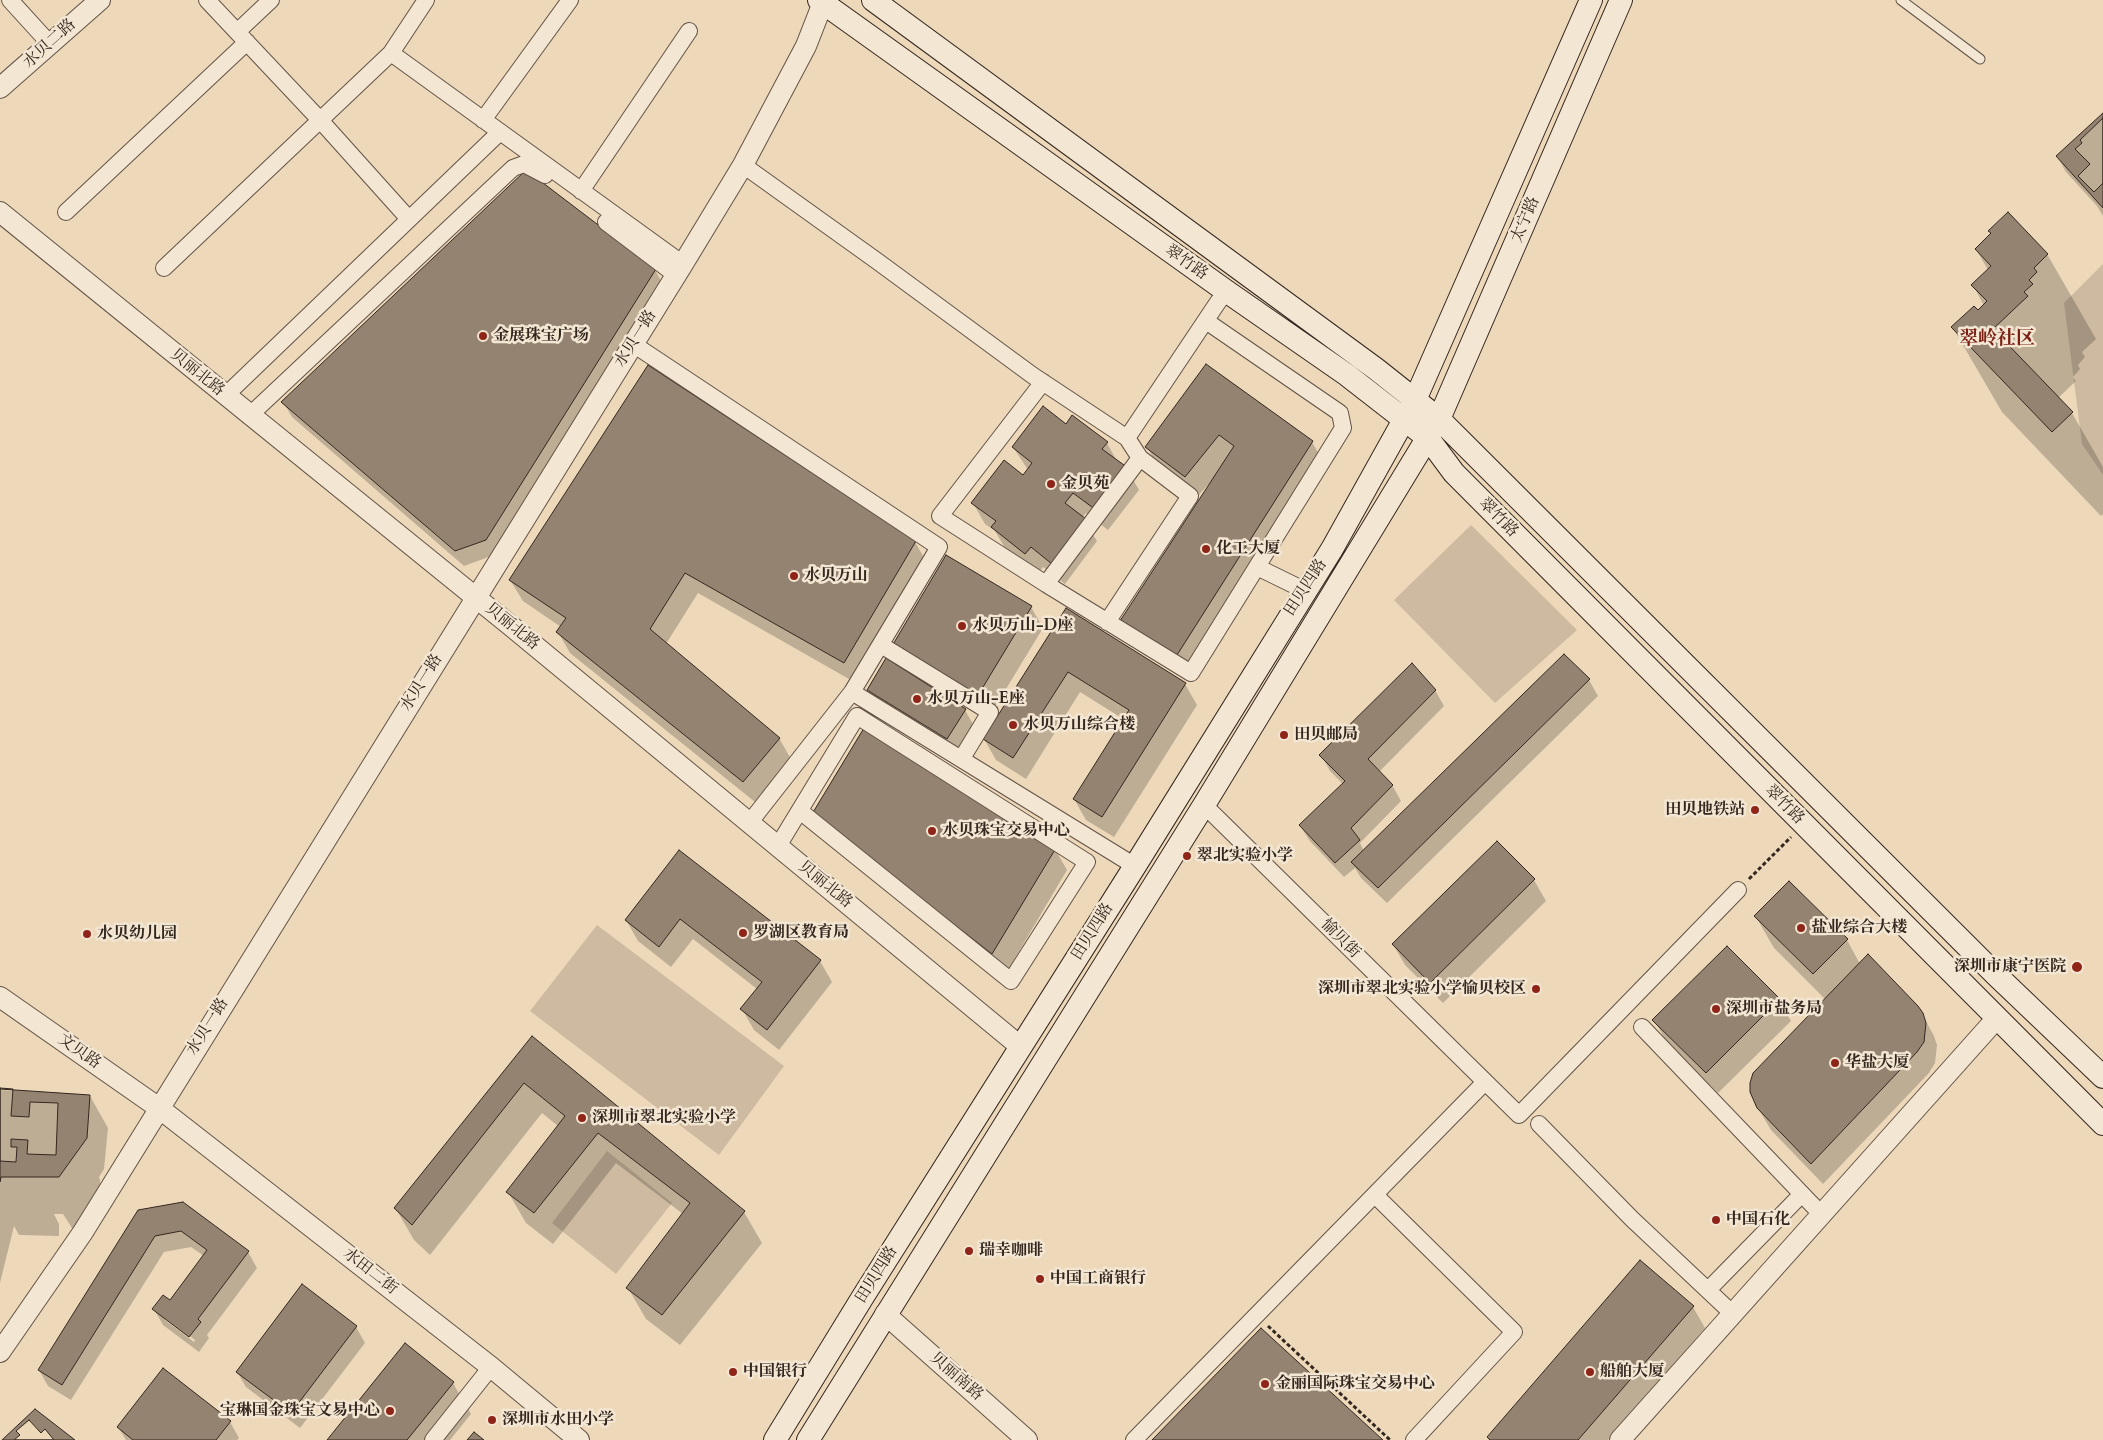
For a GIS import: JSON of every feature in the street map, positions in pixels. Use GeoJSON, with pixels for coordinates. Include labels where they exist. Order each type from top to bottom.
{"type":"FeatureCollection","features":[{"type":"Feature","properties":{"kind":"main road","name":"翠竹路"},"geometry":{"type":"LineString","coordinates":[[873,0],[1376,369],[1415,400],[1433,429],[1454,473],[2103,1124]]}},
{"type":"Feature","properties":{"kind":"main road","name":"太宁路"},"geometry":{"type":"LineString","coordinates":[[1404,420],[1415,400],[1591,0]]}},
{"type":"Feature","properties":{"kind":"main road","name":"太宁路"},"geometry":{"type":"LineString","coordinates":[[1433,429],[1621,0]]}},
{"type":"Feature","properties":{"kind":"main road","name":"翠竹路"},"geometry":{"type":"LineString","coordinates":[[822,1],[1226,291],[1347,375],[1404,420],[1433,429],[2103,1077]]}},
{"type":"Feature","properties":{"kind":"main road","name":"田贝四路"},"geometry":{"type":"LineString","coordinates":[[776,1440],[864,1295],[1135,866],[1304,590],[1332,549],[1404,420]]}},
{"type":"Feature","properties":{"kind":"main road","name":"田贝四路"},"geometry":{"type":"LineString","coordinates":[[808,1440],[1204,805],[1433,429]]}},
{"type":"Feature","properties":{"kind":"street"},"geometry":{"type":"LineString","coordinates":[[10,0],[50,44]]}},
{"type":"Feature","properties":{"kind":"street","name":"水贝二路"},"geometry":{"type":"LineString","coordinates":[[0,88],[100,0]]}},
{"type":"Feature","properties":{"kind":"street"},"geometry":{"type":"LineString","coordinates":[[207,0],[320,120],[408,218]]}},
{"type":"Feature","properties":{"kind":"street"},"geometry":{"type":"LineString","coordinates":[[66,212],[242,37],[271,0]]}},
{"type":"Feature","properties":{"kind":"street"},"geometry":{"type":"LineString","coordinates":[[483,120],[570,0]]}},
{"type":"Feature","properties":{"kind":"street","name":"水贝一路"},"geometry":{"type":"LineString","coordinates":[[0,1352],[83,1232],[743,165],[806,46],[822,1]]}},
{"type":"Feature","properties":{"kind":"street"},"geometry":{"type":"LineString","coordinates":[[164,268],[390,53],[421,2]]}},
{"type":"Feature","properties":{"kind":"street"},"geometry":{"type":"LineString","coordinates":[[581,191],[689,31]]}},
{"type":"Feature","properties":{"kind":"street"},"geometry":{"type":"LineString","coordinates":[[390,53],[581,191],[679,270]]}},
{"type":"Feature","properties":{"kind":"street"},"geometry":{"type":"LineString","coordinates":[[225,396],[408,218],[500,132]]}},
{"type":"Feature","properties":{"kind":"street"},"geometry":{"type":"LineString","coordinates":[[249,416],[513,168],[524,164],[539,171],[679,270]]}},
{"type":"Feature","properties":{"kind":"street"},"geometry":{"type":"LineString","coordinates":[[743,165],[870,255],[1043,382],[1127,438],[1140,458],[1190,496],[1107,622]]}},
{"type":"Feature","properties":{"kind":"street","name":"贝丽北路"},"geometry":{"type":"LineString","coordinates":[[0,212],[750,822],[1021,1047]]}},
{"type":"Feature","properties":{"kind":"street"},"geometry":{"type":"LineString","coordinates":[[1127,438],[1226,291]]}},
{"type":"Feature","properties":{"kind":"street"},"geometry":{"type":"LineString","coordinates":[[1043,382],[940,516],[1191,674],[1343,428],[1340,412],[1206,321]]}},
{"type":"Feature","properties":{"kind":"street"},"geometry":{"type":"LineString","coordinates":[[633,344],[939,547],[852,692],[750,822]]}},
{"type":"Feature","properties":{"kind":"street"},"geometry":{"type":"LineString","coordinates":[[1046,584],[1140,458]]}},
{"type":"Feature","properties":{"kind":"street"},"geometry":{"type":"LineString","coordinates":[[1332,549],[1353,562]]}},
{"type":"Feature","properties":{"kind":"street"},"geometry":{"type":"LineString","coordinates":[[1257,567],[1304,590]]}},
{"type":"Feature","properties":{"kind":"street"},"geometry":{"type":"LineString","coordinates":[[881,646],[990,712],[962,758]]}},
{"type":"Feature","properties":{"kind":"street"},"geometry":{"type":"LineString","coordinates":[[852,692],[1135,866]]}},
{"type":"Feature","properties":{"kind":"street"},"geometry":{"type":"LineString","coordinates":[[778,846],[857,716],[1087,862],[1011,981],[800,811]]}},
{"type":"Feature","properties":{"kind":"street","name":"愉贝街"},"geometry":{"type":"LineString","coordinates":[[1204,805],[1519,1115],[1738,890]]}},
{"type":"Feature","properties":{"kind":"street","name":"文贝路"},"geometry":{"type":"LineString","coordinates":[[0,997],[158,1108]]}},
{"type":"Feature","properties":{"kind":"street"},"geometry":{"type":"LineString","coordinates":[[1620,1440],[1998,1018]]}},
{"type":"Feature","properties":{"kind":"street"},"geometry":{"type":"LineString","coordinates":[[1642,1028],[1822,1215]]}},
{"type":"Feature","properties":{"kind":"street"},"geometry":{"type":"LineString","coordinates":[[1134,1440],[1484,1082]]}},
{"type":"Feature","properties":{"kind":"street","name":"水田二街"},"geometry":{"type":"LineString","coordinates":[[158,1108],[491,1367],[579,1440]]}},
{"type":"Feature","properties":{"kind":"street"},"geometry":{"type":"LineString","coordinates":[[1539,1124],[1632,1219],[1733,1314]]}},
{"type":"Feature","properties":{"kind":"street"},"geometry":{"type":"LineString","coordinates":[[1708,1290],[1802,1194]]}},
{"type":"Feature","properties":{"kind":"street"},"geometry":{"type":"LineString","coordinates":[[1375,1195],[1514,1332],[1414,1440]]}},
{"type":"Feature","properties":{"kind":"street","name":"贝丽南路"},"geometry":{"type":"LineString","coordinates":[[885,1314],[1027,1440]]}},
{"type":"Feature","properties":{"kind":"street"},"geometry":{"type":"LineString","coordinates":[[433,1440],[491,1367]]}},
{"type":"Feature","properties":{"kind":"lane"},"geometry":{"type":"LineString","coordinates":[[1901,0],[1980,58]]}},
{"type":"Feature","properties":{"kind":"path"},"geometry":{"type":"LineString","coordinates":[[1760,868],[1804,825]]}},
{"type":"Feature","properties":{"kind":"path"},"geometry":{"type":"LineString","coordinates":[[1257,1315],[1390,1440]]}},
{"type":"Feature","properties":{"kind":"shaded area"},"geometry":{"type":"Polygon","coordinates":[[[2103,264],[2103,475],[2082,444],[2064,303],[2103,264]]]}},
{"type":"Feature","properties":{"kind":"shaded area"},"geometry":{"type":"Polygon","coordinates":[[[1471,525],[1577,630],[1495,703],[1394,600],[1471,525]]]}},
{"type":"Feature","properties":{"kind":"shaded area"},"geometry":{"type":"Polygon","coordinates":[[[597,925],[784,1066],[719,1155],[530,1011],[597,925]]]}},
{"type":"Feature","properties":{"kind":"shaded area"},"geometry":{"type":"Polygon","coordinates":[[[607,1151],[672,1203],[616,1274],[552,1223],[607,1151]]]}},
{"type":"Feature","properties":{"kind":"building"},"geometry":{"type":"Polygon","coordinates":[[[2103,113],[2103,208],[2056,156],[2103,113]]]}},
{"type":"Feature","properties":{"kind":"building"},"geometry":{"type":"Polygon","coordinates":[[[2103,118],[2103,183],[2094,192],[2078,176],[2090,164],[2075,149],[2082,143],[2080,140],[2103,118]]]}},
{"type":"Feature","properties":{"kind":"building","name":"金展珠宝广场"},"geometry":{"type":"Polygon","coordinates":[[[526,170],[656,269],[486,540],[455,551],[281,402],[526,170]]]}},
{"type":"Feature","properties":{"kind":"building"},"geometry":{"type":"Polygon","coordinates":[[[2008,212],[2048,254],[2034,268],[2037,272],[2029,280],[2033,284],[2024,292],[2028,296],[1993,329],[2073,412],[2052,432],[1951,327],[1974,306],[1978,310],[1987,301],[1971,285],[1991,266],[1975,249],[1991,233],[1988,231],[2008,212]]]}},
{"type":"Feature","properties":{"kind":"building","name":"化工大厦"},"geometry":{"type":"Polygon","coordinates":[[[1206,364],[1313,441],[1177,655],[1120,621],[1234,446],[1219,435],[1185,477],[1145,447],[1206,364]]]}},
{"type":"Feature","properties":{"kind":"building","name":"水贝万山"},"geometry":{"type":"Polygon","coordinates":[[[648,365],[916,541],[844,663],[685,573],[650,629],[780,738],[743,782],[556,632],[566,618],[509,580],[648,365]]]}},
{"type":"Feature","properties":{"kind":"building","name":"金贝苑"},"geometry":{"type":"Polygon","coordinates":[[[1043,406],[1066,424],[1072,415],[1108,442],[1102,449],[1128,468],[1096,510],[1073,493],[1065,503],[1086,519],[1052,564],[1031,547],[1025,554],[991,527],[996,521],[971,503],[1004,460],[1023,475],[1032,463],[1012,447],[1043,406]]]}},
{"type":"Feature","properties":{"kind":"building","name":"水贝万山-D座"},"geometry":{"type":"Polygon","coordinates":[[[946,555],[1032,606],[977,697],[892,646],[946,555]]]}},
{"type":"Feature","properties":{"kind":"building","name":"水贝万山综合楼"},"geometry":{"type":"Polygon","coordinates":[[[1066,608],[1186,683],[1102,817],[1073,799],[1129,710],[1068,672],[1013,758],[983,739],[1066,608]]]}},
{"type":"Feature","properties":{"kind":"building"},"geometry":{"type":"Polygon","coordinates":[[[1564,654],[1590,679],[1378,888],[1351,862],[1564,654]]]}},
{"type":"Feature","properties":{"kind":"building","name":"水贝万山-E座"},"geometry":{"type":"Polygon","coordinates":[[[886,658],[966,709],[947,739],[867,690],[886,658]]]}},
{"type":"Feature","properties":{"kind":"building"},"geometry":{"type":"Polygon","coordinates":[[[1412,663],[1436,690],[1368,759],[1393,785],[1351,828],[1360,840],[1335,863],[1299,825],[1345,781],[1319,755],[1412,663]]]}},
{"type":"Feature","properties":{"kind":"building","name":"水贝珠宝交易中心"},"geometry":{"type":"Polygon","coordinates":[[[864,728],[1056,848],[992,954],[812,814],[864,728]]]}},
{"type":"Feature","properties":{"kind":"building"},"geometry":{"type":"Polygon","coordinates":[[[1497,841],[1535,879],[1430,983],[1392,944],[1497,841]]]}},
{"type":"Feature","properties":{"kind":"building","name":"罗湖区教育局"},"geometry":{"type":"Polygon","coordinates":[[[679,850],[821,960],[767,1030],[740,1009],[762,982],[680,919],[659,947],[625,920],[679,850]]]}},
{"type":"Feature","properties":{"kind":"building","name":"盐业综合大楼"},"geometry":{"type":"Polygon","coordinates":[[[1789,881],[1848,939],[1813,974],[1754,916],[1789,881]]]}},
{"type":"Feature","properties":{"kind":"building","name":"深圳市盐务局"},"geometry":{"type":"Polygon","coordinates":[[[1727,946],[1780,999],[1706,1073],[1652,1020],[1727,946]]]}},
{"type":"Feature","properties":{"kind":"building","name":"华盐大厦"},"geometry":{"type":"Polygon","coordinates":[[[1868,954],[1923,1013],[1926,1023],[1924,1042],[1917,1052],[1811,1164],[1757,1108],[1750,1092],[1750,1083],[1753,1073],[1868,954]]]}},
{"type":"Feature","properties":{"kind":"building"},"geometry":{"type":"Polygon","coordinates":[[[532,1036],[745,1211],[662,1315],[626,1288],[690,1203],[598,1133],[534,1213],[506,1192],[565,1116],[524,1083],[412,1225],[394,1208],[532,1036]]]}},
{"type":"Feature","properties":{"kind":"building"},"geometry":{"type":"Polygon","coordinates":[[[0,1088],[13,1089],[11,1116],[29,1117],[30,1102],[58,1103],[56,1155],[27,1154],[28,1140],[11,1139],[11,1147],[17,1147],[16,1162],[0,1161],[0,1088]]]}},
{"type":"Feature","properties":{"kind":"building"},"geometry":{"type":"Polygon","coordinates":[[[0,1089],[90,1095],[87,1138],[59,1177],[1,1177],[0,1182],[0,1089]]]}},
{"type":"Feature","properties":{"kind":"building"},"geometry":{"type":"Polygon","coordinates":[[[183,1202],[249,1251],[198,1319],[201,1322],[189,1337],[152,1309],[163,1295],[170,1300],[207,1250],[181,1231],[155,1236],[62,1385],[38,1370],[138,1210],[183,1202]]]}},
{"type":"Feature","properties":{"kind":"building","name":"船舶大厦"},"geometry":{"type":"Polygon","coordinates":[[[1640,1260],[1694,1306],[1578,1440],[1490,1440],[1487,1437],[1640,1260]]]}},
{"type":"Feature","properties":{"kind":"building"},"geometry":{"type":"Polygon","coordinates":[[[302,1284],[357,1326],[291,1413],[236,1372],[302,1284]]]}},
{"type":"Feature","properties":{"kind":"building","name":"金丽国际珠宝交易中心"},"geometry":{"type":"Polygon","coordinates":[[[1261,1328],[1383,1440],[1152,1440],[1261,1328]]]}},
{"type":"Feature","properties":{"kind":"building","name":"宝琳国金珠宝文易中心"},"geometry":{"type":"Polygon","coordinates":[[[405,1343],[454,1382],[407,1440],[327,1440],[405,1343]]]}},
{"type":"Feature","properties":{"kind":"building"},"geometry":{"type":"Polygon","coordinates":[[[163,1368],[231,1421],[216,1440],[133,1440],[117,1427],[163,1368]]]}},
{"type":"Feature","properties":{"kind":"building"},"geometry":{"type":"Polygon","coordinates":[[[35,1409],[75,1440],[2,1440],[35,1409]]]}},
{"type":"Feature","properties":{"kind":"building"},"geometry":{"type":"Polygon","coordinates":[[[29,1420],[41,1433],[45,1429],[54,1440],[14,1440],[20,1435],[16,1431],[29,1420]]]}},
{"type":"Feature","properties":{"kind":"building"},"geometry":{"type":"Polygon","coordinates":[[[474,1432],[484,1440],[467,1440],[474,1432]]]}},
{"type":"Feature","properties":{"kind":"place","name":"金展珠宝广场"},"geometry":{"type":"Point","coordinates":[483,336]}},
{"type":"Feature","properties":{"kind":"place","name":"金贝苑"},"geometry":{"type":"Point","coordinates":[1051,484]}},
{"type":"Feature","properties":{"kind":"place","name":"化工大厦"},"geometry":{"type":"Point","coordinates":[1206,549]}},
{"type":"Feature","properties":{"kind":"place","name":"水贝万山"},"geometry":{"type":"Point","coordinates":[794,576]}},
{"type":"Feature","properties":{"kind":"place","name":"水贝万山-D座"},"geometry":{"type":"Point","coordinates":[962,626]}},
{"type":"Feature","properties":{"kind":"place","name":"水贝万山-E座"},"geometry":{"type":"Point","coordinates":[917,699]}},
{"type":"Feature","properties":{"kind":"place","name":"水贝万山综合楼"},"geometry":{"type":"Point","coordinates":[1013,725]}},
{"type":"Feature","properties":{"kind":"place","name":"田贝邮局"},"geometry":{"type":"Point","coordinates":[1284,735]}},
{"type":"Feature","properties":{"kind":"place","name":"田贝地铁站"},"geometry":{"type":"Point","coordinates":[1755,810]}},
{"type":"Feature","properties":{"kind":"place","name":"水贝珠宝交易中心"},"geometry":{"type":"Point","coordinates":[932,831]}},
{"type":"Feature","properties":{"kind":"place","name":"翠北实验小学"},"geometry":{"type":"Point","coordinates":[1187,856]}},
{"type":"Feature","properties":{"kind":"place","name":"盐业综合大楼"},"geometry":{"type":"Point","coordinates":[1801,928]}},
{"type":"Feature","properties":{"kind":"place","name":"罗湖区教育局"},"geometry":{"type":"Point","coordinates":[743,933]}},
{"type":"Feature","properties":{"kind":"place","name":"水贝幼儿园"},"geometry":{"type":"Point","coordinates":[87,934]}},
{"type":"Feature","properties":{"kind":"place","name":"深圳市康宁医院"},"geometry":{"type":"Point","coordinates":[2077,967]}},
{"type":"Feature","properties":{"kind":"place","name":"深圳市翠北实验小学愉贝校区"},"geometry":{"type":"Point","coordinates":[1536,989]}},
{"type":"Feature","properties":{"kind":"place","name":"深圳市盐务局"},"geometry":{"type":"Point","coordinates":[1716,1009]}},
{"type":"Feature","properties":{"kind":"place","name":"华盐大厦"},"geometry":{"type":"Point","coordinates":[1835,1063]}},
{"type":"Feature","properties":{"kind":"place","name":"深圳市翠北实验小学"},"geometry":{"type":"Point","coordinates":[582,1118]}},
{"type":"Feature","properties":{"kind":"place","name":"中国石化"},"geometry":{"type":"Point","coordinates":[1716,1220]}},
{"type":"Feature","properties":{"kind":"place","name":"瑞幸咖啡"},"geometry":{"type":"Point","coordinates":[969,1251]}},
{"type":"Feature","properties":{"kind":"place","name":"中国工商银行"},"geometry":{"type":"Point","coordinates":[1040,1279]}},
{"type":"Feature","properties":{"kind":"place","name":"中国银行"},"geometry":{"type":"Point","coordinates":[733,1372]}},
{"type":"Feature","properties":{"kind":"place","name":"船舶大厦"},"geometry":{"type":"Point","coordinates":[1590,1372]}},
{"type":"Feature","properties":{"kind":"place","name":"金丽国际珠宝交易中心"},"geometry":{"type":"Point","coordinates":[1265,1384]}},
{"type":"Feature","properties":{"kind":"place","name":"宝琳国金珠宝文易中心"},"geometry":{"type":"Point","coordinates":[390,1411]}},
{"type":"Feature","properties":{"kind":"place","name":"深圳市水田小学"},"geometry":{"type":"Point","coordinates":[492,1420]}},
{"type":"Feature","properties":{"kind":"district","name":"翠岭社区"},"geometry":{"type":"Point","coordinates":[1997,340]}}]}
